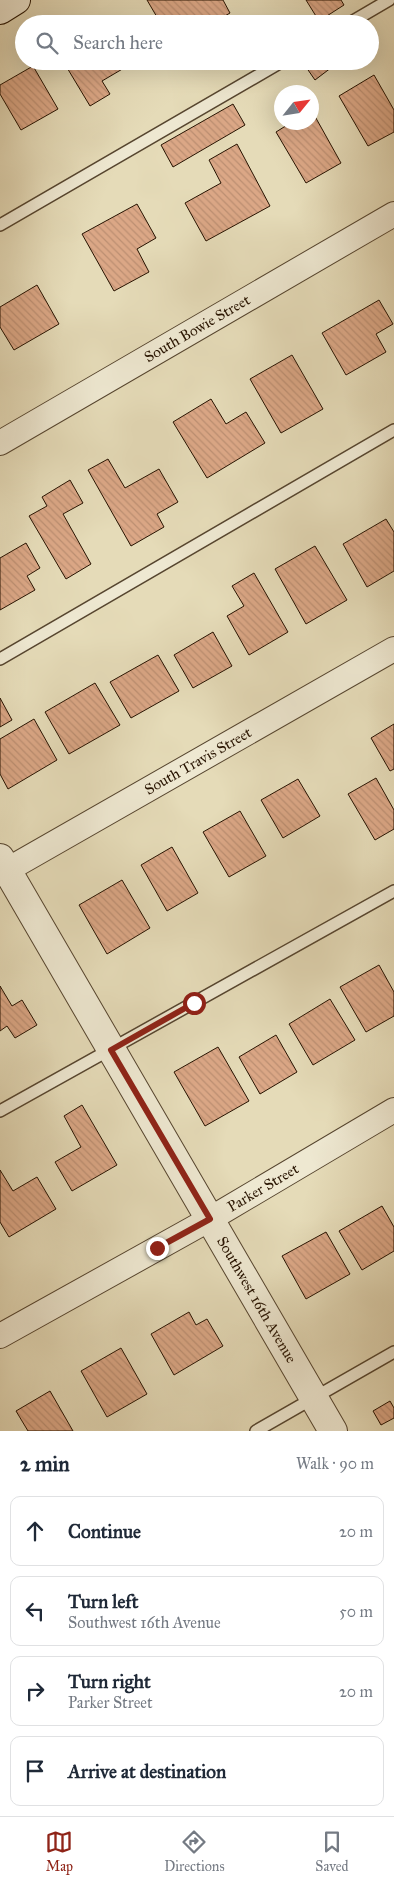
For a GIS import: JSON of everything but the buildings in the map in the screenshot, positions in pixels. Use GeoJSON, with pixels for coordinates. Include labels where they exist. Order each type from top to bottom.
{"type":"FeatureCollection","features":[{"type":"Feature","properties":{"kind":"street"},"geometry":{"type":"LineString","coordinates":[[0,10],[16,0]]}},
{"type":"Feature","properties":{"kind":"street","name":"South Bowie Street"},"geometry":{"type":"LineString","coordinates":[[0,443],[394,214]]}},
{"type":"Feature","properties":{"kind":"street","name":"South Travis Street"},"geometry":{"type":"LineString","coordinates":[[2,867],[394,649]]}},
{"type":"Feature","properties":{"kind":"street","name":"Southwest 16th Avenue"},"geometry":{"type":"LineString","coordinates":[[2,867],[333,1431]]}},
{"type":"Feature","properties":{"kind":"street","name":"Parker Street"},"geometry":{"type":"LineString","coordinates":[[0,1336],[210,1219],[394,1110]]}},
{"type":"Feature","properties":{"kind":"lane"},"geometry":{"type":"LineString","coordinates":[[363,15],[389,0]]}},
{"type":"Feature","properties":{"kind":"lane"},"geometry":{"type":"LineString","coordinates":[[0,225],[267,70]]}},
{"type":"Feature","properties":{"kind":"lane"},"geometry":{"type":"LineString","coordinates":[[0,659],[394,430]]}},
{"type":"Feature","properties":{"kind":"lane"},"geometry":{"type":"LineString","coordinates":[[0,1111],[394,891]]}},
{"type":"Feature","properties":{"kind":"lane"},"geometry":{"type":"LineString","coordinates":[[256,1431],[394,1352]]}},
{"type":"Feature","properties":{"kind":"route"},"geometry":{"type":"LineString","coordinates":[[157,1248],[210,1219],[111,1050],[194,1003]]}}]}
